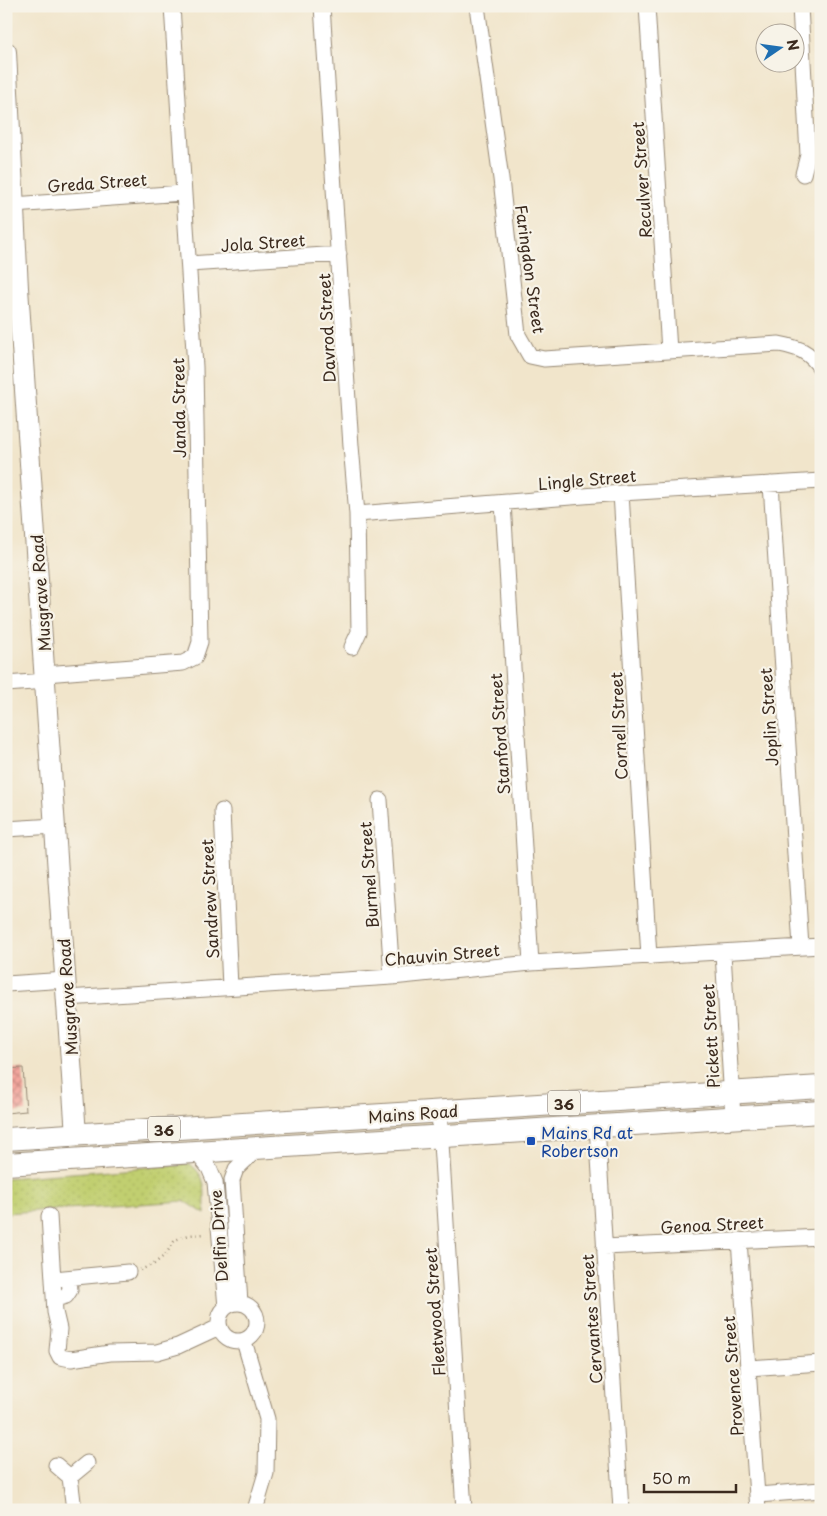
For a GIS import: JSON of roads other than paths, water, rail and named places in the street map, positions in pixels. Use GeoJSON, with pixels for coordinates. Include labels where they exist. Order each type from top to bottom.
{"type":"FeatureCollection","features":[{"type":"Feature","properties":{"kind":"main road","name":"Mains Road"},"geometry":{"type":"LineString","coordinates":[[6,1139],[821,1087]]}},
{"type":"Feature","properties":{"kind":"main road","name":"Mains Road"},"geometry":{"type":"LineString","coordinates":[[6,1164],[821,1112]]}},
{"type":"Feature","properties":{"kind":"street","name":"Janda Street"},"geometry":{"type":"LineString","coordinates":[[46,678],[183,663],[195,657],[200,642],[195,367],[172,6]]}},
{"type":"Feature","properties":{"kind":"street","name":"Davrod Street"},"geometry":{"type":"LineString","coordinates":[[322,6],[356,514],[359,632],[352,647]]}},
{"type":"Feature","properties":{"kind":"street","name":"Faringdon Street"},"geometry":{"type":"LineString","coordinates":[[477,6],[501,179],[518,335],[530,356],[544,359],[779,344],[800,349],[814,359],[821,369]]}},
{"type":"Feature","properties":{"kind":"street","name":"Reculver Street"},"geometry":{"type":"LineString","coordinates":[[647,6],[669,351]]}},
{"type":"Feature","properties":{"kind":"street"},"geometry":{"type":"LineString","coordinates":[[800,6],[808,154],[803,174]]}},
{"type":"Feature","properties":{"kind":"street","name":"Musgrave Road"},"geometry":{"type":"LineString","coordinates":[[6,52],[13,205],[12,289],[46,678],[76,1135]]}},
{"type":"Feature","properties":{"kind":"street","name":"Greda Street"},"geometry":{"type":"LineString","coordinates":[[13,205],[183,193]]}},
{"type":"Feature","properties":{"kind":"street","name":"Jola Street"},"geometry":{"type":"LineString","coordinates":[[189,264],[339,254]]}},
{"type":"Feature","properties":{"kind":"street","name":"Lingle Street"},"geometry":{"type":"LineString","coordinates":[[356,514],[621,493],[821,481]]}},
{"type":"Feature","properties":{"kind":"street","name":"Joplin Street"},"geometry":{"type":"LineString","coordinates":[[771,484],[801,947]]}},
{"type":"Feature","properties":{"kind":"street","name":"Cornell Street"},"geometry":{"type":"LineString","coordinates":[[621,493],[649,957]]}},
{"type":"Feature","properties":{"kind":"street","name":"Stanford Street"},"geometry":{"type":"LineString","coordinates":[[503,503],[531,963]]}},
{"type":"Feature","properties":{"kind":"street"},"geometry":{"type":"LineString","coordinates":[[6,684],[46,678]]}},
{"type":"Feature","properties":{"kind":"street","name":"Burmel Street"},"geometry":{"type":"LineString","coordinates":[[380,800],[392,976]]}},
{"type":"Feature","properties":{"kind":"street","name":"Sandrew Street"},"geometry":{"type":"LineString","coordinates":[[222,811],[230,987]]}},
{"type":"Feature","properties":{"kind":"street"},"geometry":{"type":"LineString","coordinates":[[6,829],[55,826]]}},
{"type":"Feature","properties":{"kind":"street","name":"Chauvin Street"},"geometry":{"type":"LineString","coordinates":[[6,984],[66,989],[230,987],[392,976],[531,963],[821,946]]}},
{"type":"Feature","properties":{"kind":"street","name":"Pickett Street"},"geometry":{"type":"LineString","coordinates":[[722,952],[733,1118]]}},
{"type":"Feature","properties":{"kind":"street","name":"Fleetwood Street"},"geometry":{"type":"LineString","coordinates":[[439,1111],[464,1510]]}},
{"type":"Feature","properties":{"kind":"street","name":"Cervantes Street"},"geometry":{"type":"LineString","coordinates":[[597,1126],[621,1510]]}},
{"type":"Feature","properties":{"kind":"street","name":"Delfin Drive"},"geometry":{"type":"LineString","coordinates":[[233,1305],[232,1180],[236,1169],[258,1148]]}},
{"type":"Feature","properties":{"kind":"street","name":"Delfin Drive"},"geometry":{"type":"LineString","coordinates":[[196,1152],[209,1168],[215,1182],[233,1305]]}},
{"type":"Feature","properties":{"kind":"street"},"geometry":{"type":"LineString","coordinates":[[49,1216],[54,1299],[59,1329],[56,1351],[60,1357],[71,1359],[110,1353],[157,1352],[178,1346],[219,1327]]}},
{"type":"Feature","properties":{"kind":"street","name":"Genoa Street"},"geometry":{"type":"LineString","coordinates":[[604,1247],[821,1237]]}},
{"type":"Feature","properties":{"kind":"street","name":"Provence Street"},"geometry":{"type":"LineString","coordinates":[[739,1240],[758,1502]]}},
{"type":"Feature","properties":{"kind":"street"},"geometry":{"type":"LineString","coordinates":[[54,1279],[128,1272]]}},
{"type":"Feature","properties":{"kind":"street"},"geometry":{"type":"LineString","coordinates":[[54,1299],[66,1296],[70,1290],[69,1278]]}},
{"type":"Feature","properties":{"kind":"street"},"geometry":{"type":"LineString","coordinates":[[233,1305],[252,1308],[258,1321],[254,1333],[244,1341],[230,1340],[224,1336],[219,1327],[221,1313],[233,1305]]}},
{"type":"Feature","properties":{"kind":"street"},"geometry":{"type":"LineString","coordinates":[[244,1341],[267,1419],[266,1474],[255,1510]]}},
{"type":"Feature","properties":{"kind":"street"},"geometry":{"type":"LineString","coordinates":[[749,1368],[821,1363]]}},
{"type":"Feature","properties":{"kind":"street"},"geometry":{"type":"LineString","coordinates":[[70,1477],[87,1463]]}},
{"type":"Feature","properties":{"kind":"street"},"geometry":{"type":"LineString","coordinates":[[56,1466],[70,1477],[74,1510]]}},
{"type":"Feature","properties":{"kind":"street"},"geometry":{"type":"LineString","coordinates":[[758,1502],[821,1490]]}},
{"type":"Feature","properties":{"kind":"place","name":"Mains Rd at Robertson"},"geometry":{"type":"Point","coordinates":[531,1141]}}]}
